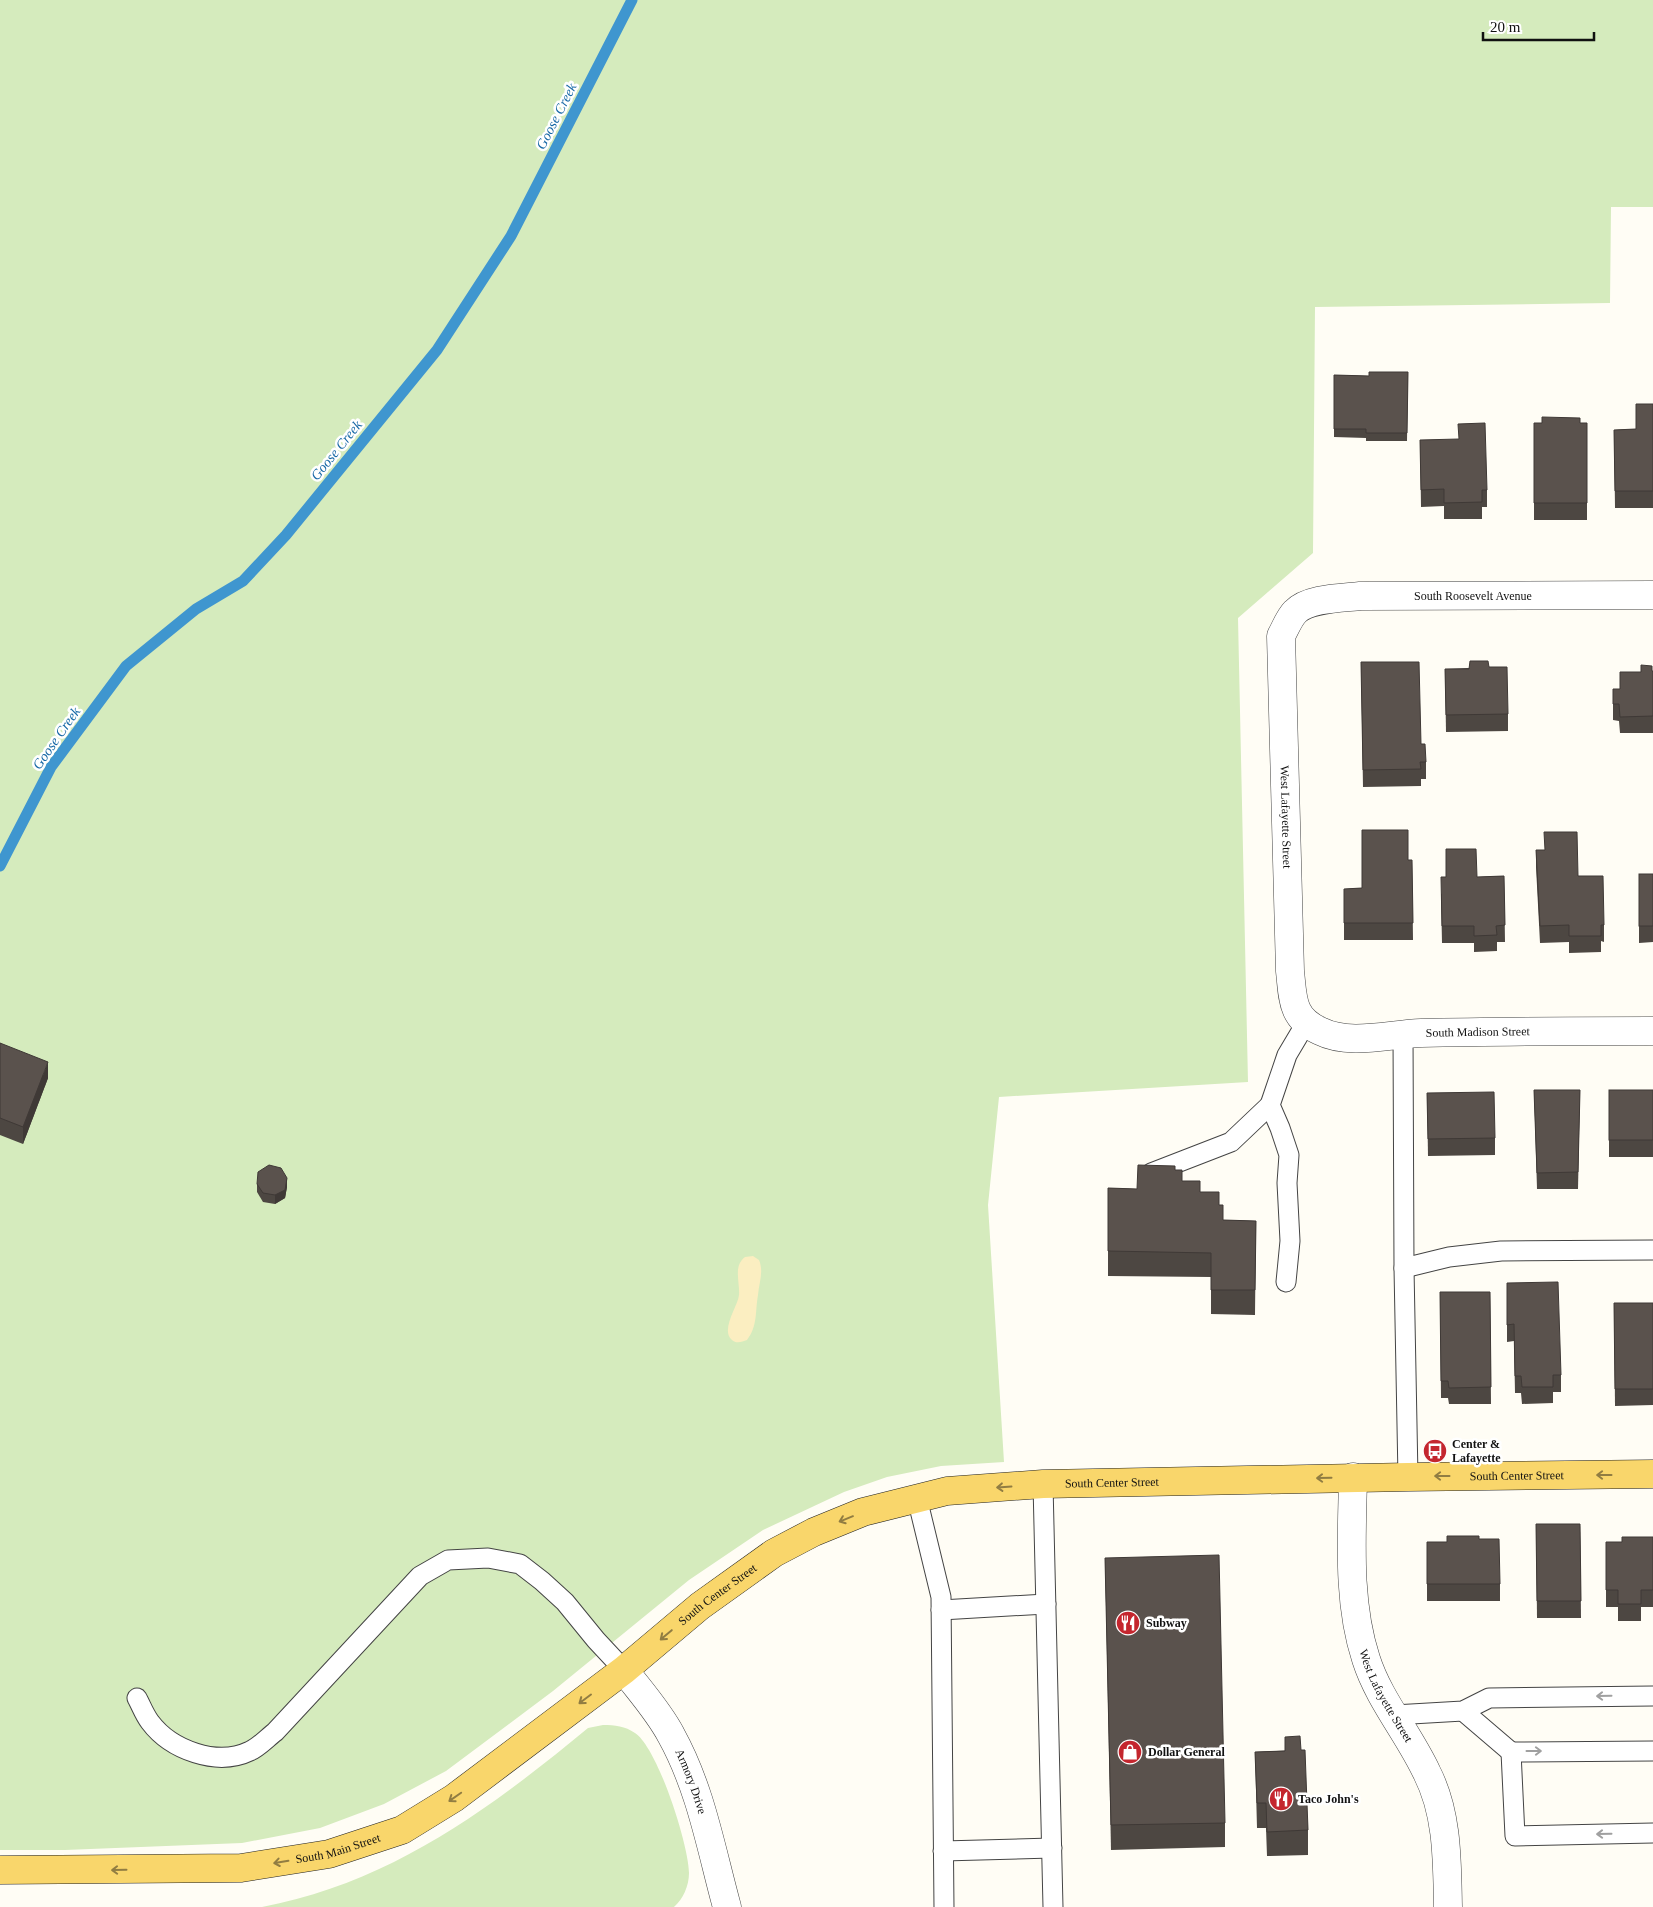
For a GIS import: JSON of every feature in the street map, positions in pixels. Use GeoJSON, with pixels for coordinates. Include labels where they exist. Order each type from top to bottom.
{"type":"FeatureCollection","features":[{"type":"Feature","properties":{"kind":"main road","name":"South Center Street"},"geometry":{"type":"LineString","coordinates":[[624,1670],[700,1606],[774,1553],[814,1532],[863,1512],[947,1491],[1043,1484],[1408,1476],[1653,1474]]}},
{"type":"Feature","properties":{"kind":"main road","name":"South Main Street"},"geometry":{"type":"LineString","coordinates":[[0,1870],[241,1868],[329,1854],[402,1830],[454,1798],[624,1670]]}},
{"type":"Feature","properties":{"kind":"street","name":"South Roosevelt Avenue"},"geometry":{"type":"LineString","coordinates":[[1295,612],[1307,604],[1322,600],[1360,596],[1653,595]]}},
{"type":"Feature","properties":{"kind":"street","name":"West Lafayette Street"},"geometry":{"type":"LineString","coordinates":[[1295,612],[1281,636],[1290,971],[1295,1008],[1306,1023]]}},
{"type":"Feature","properties":{"kind":"street","name":"South Madison Street"},"geometry":{"type":"LineString","coordinates":[[1306,1023],[1320,1032],[1334,1036],[1356,1038],[1403,1034],[1653,1031]]}},
{"type":"Feature","properties":{"kind":"street","name":"West Lafayette Street"},"geometry":{"type":"LineString","coordinates":[[1353,1477],[1352,1533],[1356,1618],[1366,1661],[1428,1774],[1438,1805],[1444,1829],[1448,1907]]}},
{"type":"Feature","properties":{"kind":"street","name":"Armory Drive"},"geometry":{"type":"LineString","coordinates":[[624,1670],[655,1710],[671,1735],[692,1779],[727,1907]]}},
{"type":"Feature","properties":{"kind":"lane"},"geometry":{"type":"LineString","coordinates":[[1151,1173],[1231,1142],[1270,1105],[1287,1055],[1306,1023]]}},
{"type":"Feature","properties":{"kind":"lane"},"geometry":{"type":"LineString","coordinates":[[1403,1034],[1404,1268],[1408,1476]]}},
{"type":"Feature","properties":{"kind":"lane"},"geometry":{"type":"LineString","coordinates":[[1270,1105],[1280,1128],[1288,1155],[1287,1183],[1290,1241],[1286,1282]]}},
{"type":"Feature","properties":{"kind":"lane"},"geometry":{"type":"LineString","coordinates":[[1404,1268],[1449,1257],[1501,1251],[1653,1250]]}},
{"type":"Feature","properties":{"kind":"lane"},"geometry":{"type":"LineString","coordinates":[[1043,1484],[1053,1907]]}},
{"type":"Feature","properties":{"kind":"lane"},"geometry":{"type":"LineString","coordinates":[[917,1498],[941,1597],[944,1907]]}},
{"type":"Feature","properties":{"kind":"lane"},"geometry":{"type":"LineString","coordinates":[[136,1698],[150,1722],[168,1740],[190,1752],[223,1758],[250,1751],[275,1732],[420,1576],[448,1560],[488,1558],[520,1564],[565,1602],[624,1670]]}},
{"type":"Feature","properties":{"kind":"lane"},"geometry":{"type":"LineString","coordinates":[[941,1610],[1046,1604]]}},
{"type":"Feature","properties":{"kind":"lane"},"geometry":{"type":"LineString","coordinates":[[1394,1715],[1463,1710],[1489,1698],[1653,1696]]}},
{"type":"Feature","properties":{"kind":"lane"},"geometry":{"type":"LineString","coordinates":[[1463,1710],[1511,1752],[1653,1751]]}},
{"type":"Feature","properties":{"kind":"lane"},"geometry":{"type":"LineString","coordinates":[[1511,1752],[1515,1836],[1653,1833]]}},
{"type":"Feature","properties":{"kind":"lane"},"geometry":{"type":"LineString","coordinates":[[943,1851],[1052,1848]]}},
{"type":"Feature","properties":{"kind":"green space"},"geometry":{"type":"Polygon","coordinates":[[[0,0],[1653,0],[1653,207],[1611,207],[1610,303],[1315,307],[1313,553],[1238,618],[1248,1082],[999,1097],[988,1205],[1004,1462],[941,1466],[887,1477],[844,1492],[763,1530],[689,1580],[553,1691],[446,1771],[384,1804],[320,1828],[242,1843],[65,1850],[0,1850],[0,0]]]}},
{"type":"Feature","properties":{"kind":"green space"},"geometry":{"type":"Polygon","coordinates":[[[603,1725],[620,1726],[635,1733],[644,1742],[653,1757],[671,1798],[684,1842],[689,1873],[685,1892],[674,1907],[262,1907],[309,1896],[353,1880],[396,1861],[476,1814],[514,1787],[588,1728],[603,1725]]]}},
{"type":"Feature","properties":{"kind":"sand"},"geometry":{"type":"Polygon","coordinates":[[[753,1256],[759,1260],[761,1269],[755,1324],[747,1340],[735,1342],[729,1336],[728,1330],[739,1295],[739,1265],[745,1257],[753,1256]]]}},
{"type":"Feature","properties":{"kind":"building"},"geometry":{"type":"Polygon","coordinates":[[[1369,372],[1408,372],[1407,433],[1366,433],[1366,429],[1334,429],[1334,375],[1369,376],[1369,372]]]}},
{"type":"Feature","properties":{"kind":"building"},"geometry":{"type":"Polygon","coordinates":[[[1636,404],[1653,404],[1653,491],[1615,491],[1614,430],[1636,429],[1636,404]]]}},
{"type":"Feature","properties":{"kind":"building"},"geometry":{"type":"Polygon","coordinates":[[[1542,417],[1580,418],[1580,423],[1587,423],[1587,503],[1534,503],[1534,423],[1542,423],[1542,417]]]}},
{"type":"Feature","properties":{"kind":"building"},"geometry":{"type":"Polygon","coordinates":[[[1485,423],[1487,490],[1482,490],[1482,502],[1444,503],[1444,489],[1421,490],[1420,440],[1459,439],[1458,424],[1485,423]]]}},
{"type":"Feature","properties":{"kind":"building"},"geometry":{"type":"Polygon","coordinates":[[[1470,661],[1488,661],[1489,667],[1507,667],[1508,714],[1446,715],[1445,669],[1469,669],[1470,661]]]}},
{"type":"Feature","properties":{"kind":"building"},"geometry":{"type":"Polygon","coordinates":[[[1361,662],[1419,662],[1421,744],[1425,744],[1426,762],[1420,762],[1421,769],[1363,770],[1361,662]]]}},
{"type":"Feature","properties":{"kind":"building"},"geometry":{"type":"Polygon","coordinates":[[[1641,665],[1652,666],[1653,716],[1620,717],[1619,704],[1613,704],[1613,689],[1620,689],[1620,672],[1641,672],[1641,665]]]}},
{"type":"Feature","properties":{"kind":"building"},"geometry":{"type":"Polygon","coordinates":[[[1362,830],[1408,830],[1408,860],[1412,860],[1413,923],[1344,923],[1344,889],[1362,888],[1362,830]]]}},
{"type":"Feature","properties":{"kind":"building"},"geometry":{"type":"Polygon","coordinates":[[[1544,832],[1577,832],[1578,876],[1603,876],[1604,925],[1601,925],[1601,936],[1569,936],[1569,925],[1540,926],[1536,850],[1545,850],[1544,832]]]}},
{"type":"Feature","properties":{"kind":"building"},"geometry":{"type":"Polygon","coordinates":[[[1446,849],[1476,849],[1477,877],[1504,876],[1505,925],[1496,926],[1497,935],[1474,936],[1474,926],[1442,926],[1441,877],[1446,877],[1446,849]]]}},
{"type":"Feature","properties":{"kind":"building"},"geometry":{"type":"Polygon","coordinates":[[[1639,874],[1653,874],[1653,926],[1639,926],[1639,874]]]}},
{"type":"Feature","properties":{"kind":"building"},"geometry":{"type":"Polygon","coordinates":[[[0,1043],[48,1062],[23,1127],[0,1118],[0,1043]]]}},
{"type":"Feature","properties":{"kind":"building"},"geometry":{"type":"Polygon","coordinates":[[[1534,1090],[1580,1090],[1578,1172],[1537,1173],[1534,1090]]]}},
{"type":"Feature","properties":{"kind":"building"},"geometry":{"type":"Polygon","coordinates":[[[1609,1090],[1653,1090],[1653,1140],[1609,1140],[1609,1090]]]}},
{"type":"Feature","properties":{"kind":"building"},"geometry":{"type":"Polygon","coordinates":[[[1494,1092],[1495,1138],[1428,1139],[1427,1093],[1494,1092]]]}},
{"type":"Feature","properties":{"kind":"building"},"geometry":{"type":"Polygon","coordinates":[[[269,1165],[281,1168],[287,1178],[285,1190],[275,1195],[263,1193],[257,1184],[258,1172],[269,1165]]]}},
{"type":"Feature","properties":{"kind":"building"},"geometry":{"type":"Polygon","coordinates":[[[1138,1165],[1175,1166],[1175,1170],[1182,1170],[1182,1181],[1200,1181],[1200,1192],[1219,1192],[1219,1205],[1223,1205],[1223,1220],[1256,1221],[1255,1290],[1211,1290],[1211,1253],[1108,1251],[1108,1188],[1137,1189],[1138,1165]]]}},
{"type":"Feature","properties":{"kind":"building"},"geometry":{"type":"Polygon","coordinates":[[[1558,1282],[1561,1375],[1553,1375],[1553,1387],[1522,1387],[1521,1376],[1515,1376],[1514,1324],[1507,1325],[1507,1283],[1558,1282]]]}},
{"type":"Feature","properties":{"kind":"building"},"geometry":{"type":"Polygon","coordinates":[[[1440,1292],[1490,1292],[1491,1387],[1449,1388],[1448,1381],[1441,1381],[1440,1292]]]}},
{"type":"Feature","properties":{"kind":"building"},"geometry":{"type":"Polygon","coordinates":[[[1614,1303],[1653,1303],[1653,1389],[1615,1389],[1614,1303]]]}},
{"type":"Feature","properties":{"kind":"building"},"geometry":{"type":"Polygon","coordinates":[[[1536,1524],[1580,1524],[1581,1601],[1537,1601],[1536,1524]]]}},
{"type":"Feature","properties":{"kind":"building"},"geometry":{"type":"Polygon","coordinates":[[[1447,1536],[1479,1536],[1479,1539],[1499,1539],[1500,1584],[1427,1584],[1427,1542],[1447,1542],[1447,1536]]]}},
{"type":"Feature","properties":{"kind":"building"},"geometry":{"type":"Polygon","coordinates":[[[1622,1537],[1653,1537],[1653,1590],[1641,1590],[1641,1604],[1618,1604],[1618,1590],[1606,1590],[1606,1542],[1622,1542],[1622,1537]]]}},
{"type":"Feature","properties":{"kind":"building"},"geometry":{"type":"Polygon","coordinates":[[[1219,1555],[1225,1823],[1111,1825],[1105,1558],[1219,1555]]]}},
{"type":"Feature","properties":{"kind":"building","name":"Taco John's"},"geometry":{"type":"Polygon","coordinates":[[[1300,1736],[1301,1750],[1305,1750],[1308,1830],[1267,1832],[1266,1803],[1257,1803],[1255,1752],[1285,1751],[1285,1737],[1300,1736]]]}},
{"type":"Feature","properties":{"kind":"waterway","name":"Goose Creek"},"geometry":{"type":"LineString","coordinates":[[0,866],[51,767],[126,666],[196,609],[243,581],[286,535],[437,350],[511,236],[632,0]]}},
{"type":"Feature","properties":{"kind":"place","name":"Center & Lafayette"},"geometry":{"type":"Point","coordinates":[1435,1451]}},
{"type":"Feature","properties":{"kind":"place","name":"Subway"},"geometry":{"type":"Point","coordinates":[1128,1623]}},
{"type":"Feature","properties":{"kind":"place","name":"Dollar General"},"geometry":{"type":"Point","coordinates":[1130,1752]}},
{"type":"Feature","properties":{"kind":"place","name":"Taco John's"},"geometry":{"type":"Point","coordinates":[1281,1799]}}]}
